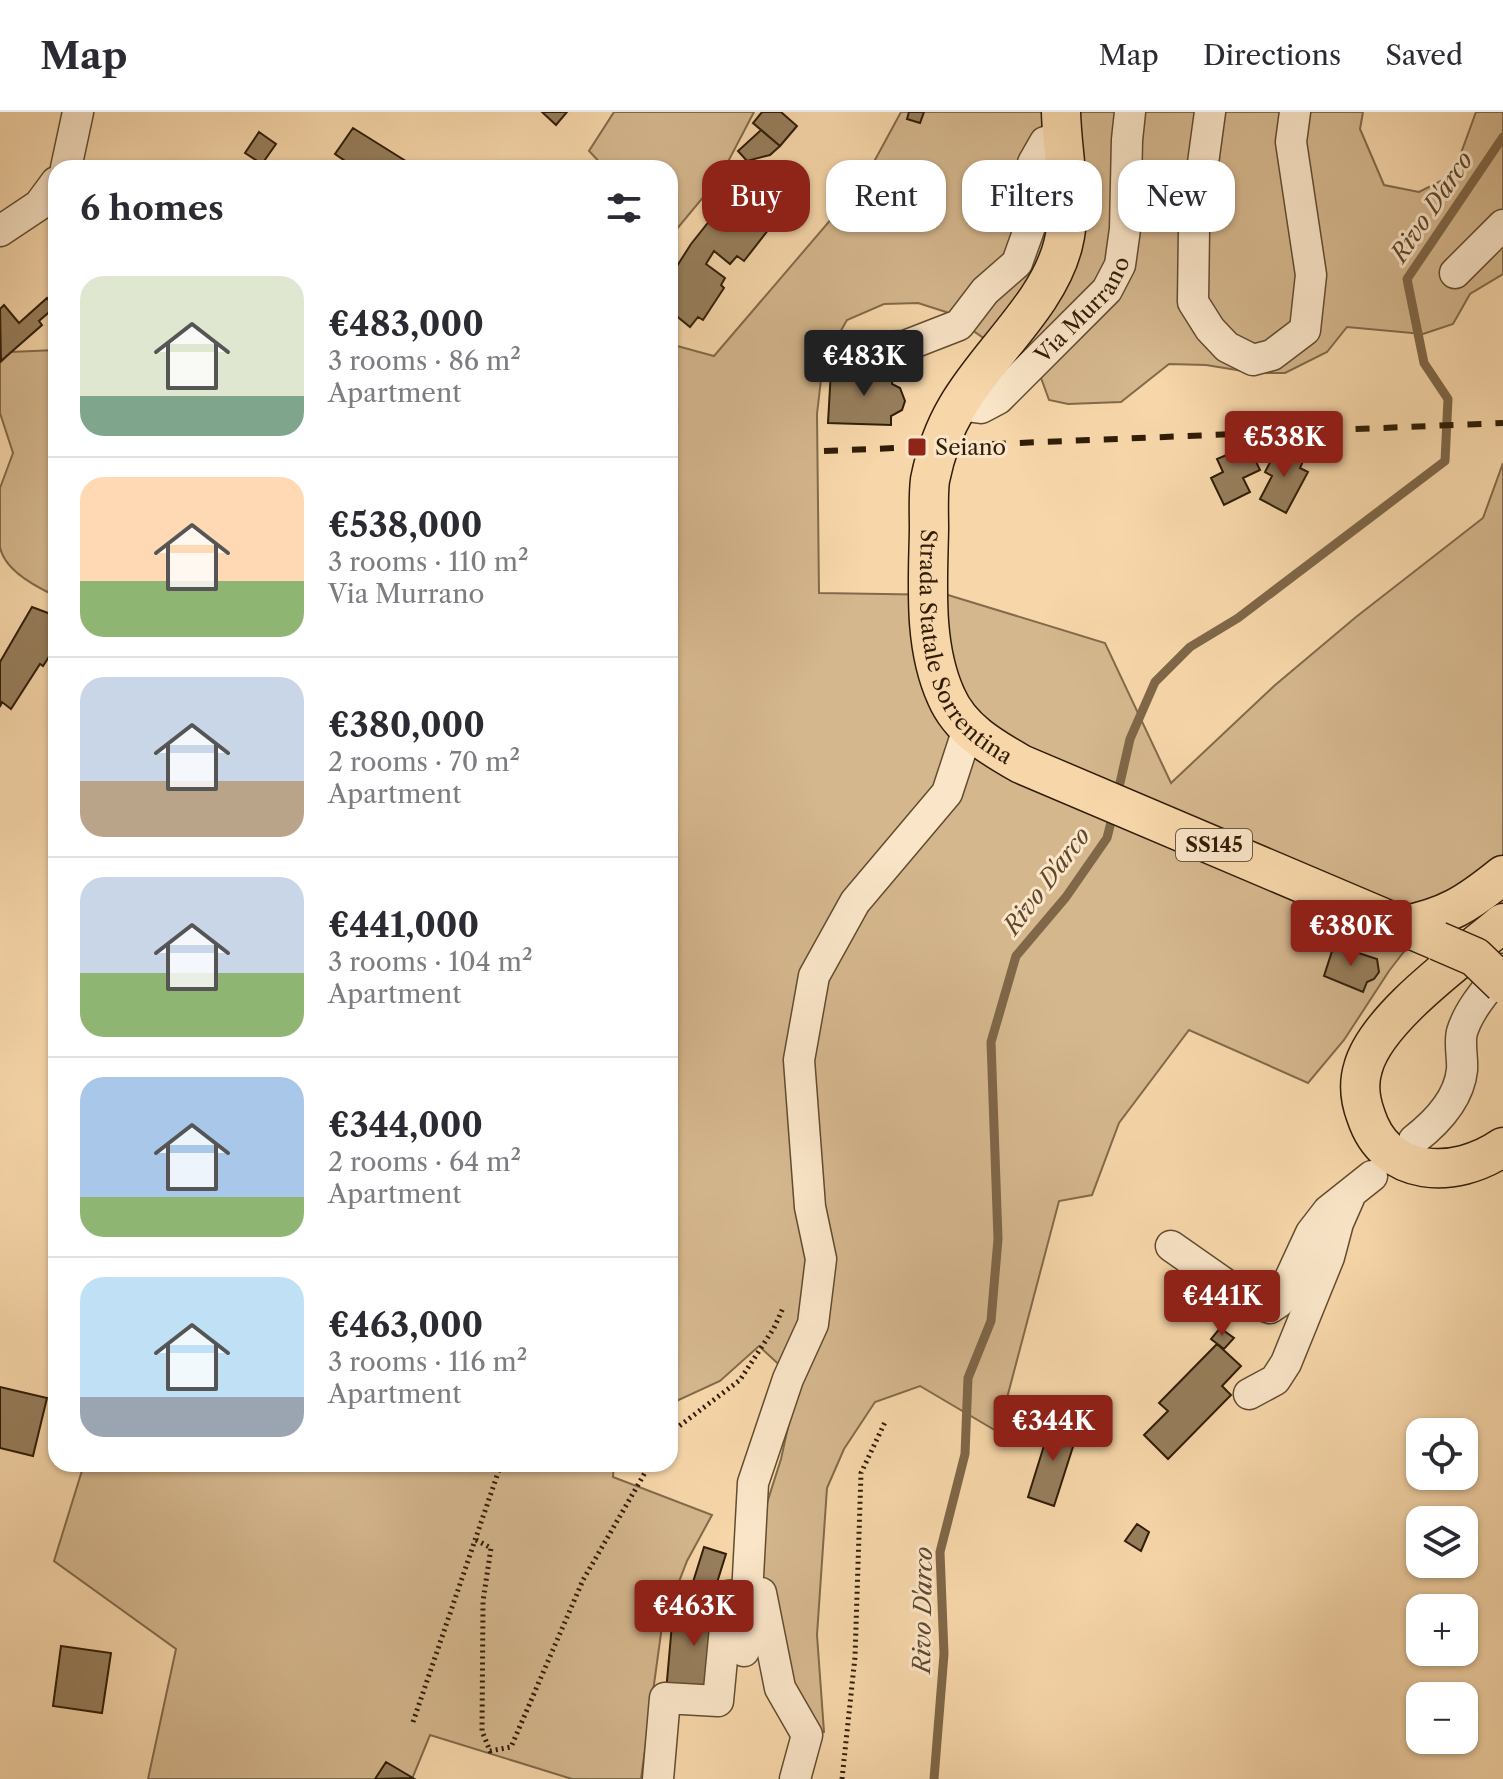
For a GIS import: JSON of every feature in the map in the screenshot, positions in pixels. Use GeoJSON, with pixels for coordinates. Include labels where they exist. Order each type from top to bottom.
{"type":"FeatureCollection","features":[{"type":"Feature","properties":{"kind":"main road","name":"Strada Statale Sorrentina"},"geometry":{"type":"LineString","coordinates":[[1061,125],[1068,200],[1059,256],[1050,278],[981,369],[958,405],[943,434],[930,482],[930,647],[946,698],[968,729],[995,749],[1388,920],[1439,959],[1489,963]]}},
{"type":"Feature","properties":{"kind":"main road"},"geometry":{"type":"LineString","coordinates":[[1388,920],[1434,920],[1457,909],[1503,875]]}},
{"type":"Feature","properties":{"kind":"main road"},"geometry":{"type":"LineString","coordinates":[[1503,923],[1439,959],[1373,1045],[1363,1068],[1360,1099],[1381,1165],[1439,1169],[1467,1164],[1503,1147]]}},
{"type":"Feature","properties":{"kind":"main road"},"geometry":{"type":"LineString","coordinates":[[1489,963],[1503,984]]}},
{"type":"Feature","properties":{"kind":"street"},"geometry":{"type":"LineString","coordinates":[[68,160],[78,112]]}},
{"type":"Feature","properties":{"kind":"street","name":"Via Murrano"},"geometry":{"type":"LineString","coordinates":[[958,405],[981,408],[998,399],[1107,290],[1120,265],[1125,229],[1130,112]]}},
{"type":"Feature","properties":{"kind":"street"},"geometry":{"type":"LineString","coordinates":[[1210,112],[1194,229],[1193,302],[1210,329],[1227,347],[1253,360],[1272,355],[1305,330],[1311,275],[1291,142],[1295,112]]}},
{"type":"Feature","properties":{"kind":"street"},"geometry":{"type":"LineString","coordinates":[[862,348],[905,346],[959,325],[985,291],[1017,263],[1032,221],[1033,163],[1045,142],[1061,125]]}},
{"type":"Feature","properties":{"kind":"street"},"geometry":{"type":"LineString","coordinates":[[0,231],[39,205],[48,193]]}},
{"type":"Feature","properties":{"kind":"street"},"geometry":{"type":"LineString","coordinates":[[1455,273],[1503,225]]}},
{"type":"Feature","properties":{"kind":"street"},"geometry":{"type":"LineString","coordinates":[[744,1651],[753,1483],[788,1379],[813,1324],[821,1259],[810,1207],[799,1060],[814,976],[855,902],[947,793],[968,729]]}},
{"type":"Feature","properties":{"kind":"street"},"geometry":{"type":"LineString","coordinates":[[1171,1246],[1251,1302],[1270,1308],[1279,1302],[1311,1233],[1328,1211],[1443,1112],[1456,1092],[1462,1071],[1462,1033],[1479,1000],[1489,963]]}},
{"type":"Feature","properties":{"kind":"street"},"geometry":{"type":"LineString","coordinates":[[1249,1394],[1275,1380],[1286,1363],[1329,1257],[1338,1223],[1381,1165]]}},
{"type":"Feature","properties":{"kind":"street"},"geometry":{"type":"LineString","coordinates":[[658,1779],[665,1698],[718,1701],[728,1596],[761,1593],[780,1688],[807,1735],[795,1779]]}},
{"type":"Feature","properties":{"kind":"path"},"geometry":{"type":"LineString","coordinates":[[678,1427],[740,1380],[774,1328],[784,1305]]}},
{"type":"Feature","properties":{"kind":"path"},"geometry":{"type":"LineString","coordinates":[[842,1779],[855,1657],[861,1473],[886,1420]]}},
{"type":"Feature","properties":{"kind":"path"},"geometry":{"type":"LineString","coordinates":[[413,1722],[498,1472]]}},
{"type":"Feature","properties":{"kind":"path"},"geometry":{"type":"LineString","coordinates":[[476,1540],[491,1548],[483,1601],[482,1731],[490,1751],[511,1747],[583,1580],[645,1472]]}},
{"type":"Feature","properties":{"kind":"shaded area"},"geometry":{"type":"Polygon","coordinates":[[[614,112],[754,112],[729,160],[702,160],[702,199],[678,228],[678,160],[597,160],[589,151],[614,112]]]}},
{"type":"Feature","properties":{"kind":"shaded area"},"geometry":{"type":"Polygon","coordinates":[[[901,112],[1363,112],[1360,129],[1384,185],[1419,192],[1453,175],[1476,112],[1503,112],[1503,274],[1470,294],[1453,324],[1423,334],[1347,327],[1327,352],[1285,373],[1169,364],[1121,402],[1068,404],[1049,400],[1041,378],[946,312],[918,303],[884,304],[847,320],[823,362],[817,414],[819,593],[948,595],[1105,643],[1171,783],[1274,686],[1356,617],[1483,518],[1503,463],[1503,857],[1450,892],[1389,971],[1344,1040],[1308,1083],[1189,1030],[1119,1123],[1092,1195],[1059,1201],[998,1432],[920,1386],[875,1402],[844,1449],[827,1488],[817,1635],[824,1732],[807,1735],[780,1688],[754,1544],[781,1459],[798,1382],[759,1346],[720,1381],[678,1400],[678,346],[714,356],[826,225],[826,232],[946,232],[946,160],[875,160],[901,112]]]}},
{"type":"Feature","properties":{"kind":"shaded area"},"geometry":{"type":"Polygon","coordinates":[[[48,350],[48,592],[14,570],[0,547],[0,488],[13,453],[0,413],[0,363],[10,352],[48,350]]]}},
{"type":"Feature","properties":{"kind":"shaded area"},"geometry":{"type":"Polygon","coordinates":[[[82,1472],[613,1472],[613,1477],[712,1515],[687,1561],[662,1626],[641,1779],[572,1779],[430,1735],[412,1779],[148,1779],[176,1649],[54,1561],[82,1472]]]}},
{"type":"Feature","properties":{"kind":"building"},"geometry":{"type":"Polygon","coordinates":[[[542,112],[567,112],[556,125],[542,112]]]}},
{"type":"Feature","properties":{"kind":"building"},"geometry":{"type":"Polygon","coordinates":[[[762,112],[781,112],[797,126],[780,146],[753,123],[762,112]]]}},
{"type":"Feature","properties":{"kind":"building"},"geometry":{"type":"Polygon","coordinates":[[[909,112],[924,112],[920,123],[907,119],[909,112]]]}},
{"type":"Feature","properties":{"kind":"building"},"geometry":{"type":"Polygon","coordinates":[[[353,128],[404,160],[344,160],[335,154],[353,128]]]}},
{"type":"Feature","properties":{"kind":"building"},"geometry":{"type":"Polygon","coordinates":[[[761,130],[780,146],[770,155],[751,160],[746,160],[738,151],[761,130]]]}},
{"type":"Feature","properties":{"kind":"building"},"geometry":{"type":"Polygon","coordinates":[[[259,132],[276,144],[265,160],[256,160],[245,153],[259,132]]]}},
{"type":"Feature","properties":{"kind":"building"},"geometry":{"type":"Polygon","coordinates":[[[702,230],[767,232],[744,261],[737,256],[730,264],[714,251],[706,264],[725,278],[721,285],[724,288],[703,320],[698,317],[690,327],[678,317],[678,264],[702,230]]]}},
{"type":"Feature","properties":{"kind":"building"},"geometry":{"type":"Polygon","coordinates":[[[48,299],[48,313],[39,321],[42,325],[1,361],[0,309],[4,305],[19,323],[48,299]]]}},
{"type":"Feature","properties":{"kind":"building"},"geometry":{"type":"Polygon","coordinates":[[[831,370],[893,373],[892,384],[900,388],[905,401],[902,410],[891,416],[891,425],[828,423],[831,370]]]}},
{"type":"Feature","properties":{"kind":"building"},"geometry":{"type":"Polygon","coordinates":[[[1279,445],[1304,459],[1300,468],[1308,472],[1286,513],[1260,499],[1272,476],[1265,472],[1279,445]]]}},
{"type":"Feature","properties":{"kind":"building"},"geometry":{"type":"Polygon","coordinates":[[[1251,451],[1260,470],[1243,478],[1250,492],[1224,505],[1211,478],[1223,472],[1217,459],[1231,453],[1233,458],[1251,451]]]}},
{"type":"Feature","properties":{"kind":"building"},"geometry":{"type":"Polygon","coordinates":[[[32,607],[48,613],[48,658],[43,666],[40,664],[11,709],[2,702],[0,707],[0,662],[32,607]]]}},
{"type":"Feature","properties":{"kind":"building"},"geometry":{"type":"Polygon","coordinates":[[[1334,945],[1377,959],[1379,972],[1367,982],[1363,992],[1324,976],[1334,945]]]}},
{"type":"Feature","properties":{"kind":"building"},"geometry":{"type":"Polygon","coordinates":[[[1220,1328],[1234,1338],[1224,1349],[1211,1339],[1220,1328]]]}},
{"type":"Feature","properties":{"kind":"building"},"geometry":{"type":"Polygon","coordinates":[[[1217,1344],[1241,1366],[1222,1386],[1231,1395],[1168,1459],[1144,1435],[1168,1411],[1159,1403],[1217,1344]]]}},
{"type":"Feature","properties":{"kind":"building"},"geometry":{"type":"Polygon","coordinates":[[[0,1387],[47,1398],[33,1456],[0,1448],[0,1387]]]}},
{"type":"Feature","properties":{"kind":"building"},"geometry":{"type":"Polygon","coordinates":[[[1052,1420],[1079,1428],[1054,1506],[1028,1497],[1052,1420]]]}},
{"type":"Feature","properties":{"kind":"building"},"geometry":{"type":"Polygon","coordinates":[[[1137,1524],[1149,1532],[1141,1551],[1125,1541],[1137,1524]]]}},
{"type":"Feature","properties":{"kind":"building"},"geometry":{"type":"Polygon","coordinates":[[[704,1547],[726,1554],[715,1589],[693,1582],[704,1547]]]}},
{"type":"Feature","properties":{"kind":"building"},"geometry":{"type":"Polygon","coordinates":[[[674,1601],[723,1605],[714,1696],[666,1692],[674,1601]]]}},
{"type":"Feature","properties":{"kind":"building"},"geometry":{"type":"Polygon","coordinates":[[[61,1646],[111,1653],[102,1713],[53,1706],[61,1646]]]}},
{"type":"Feature","properties":{"kind":"building"},"geometry":{"type":"Polygon","coordinates":[[[386,1762],[413,1778],[375,1779],[386,1762]]]}},
{"type":"Feature","properties":{"kind":"waterway","name":"Rivo D'arco"},"geometry":{"type":"LineString","coordinates":[[1117,796],[1130,739],[1155,682],[1190,647],[1238,618],[1445,461],[1448,399],[1424,363],[1407,279],[1503,137]]}},
{"type":"Feature","properties":{"kind":"waterway","name":"Rivo D'arco"},"geometry":{"type":"LineString","coordinates":[[934,1779],[944,1654],[940,1552],[965,1454],[968,1378],[991,1321],[998,1239],[991,1042],[1016,956],[1066,897],[1107,838],[1113,814]]}},
{"type":"Feature","properties":{"kind":"railway"},"geometry":{"type":"LineString","coordinates":[[824,451],[1503,423]]}},
{"type":"Feature","properties":{"kind":"place","name":"Seiano"},"geometry":{"type":"Point","coordinates":[917,447]}}]}
